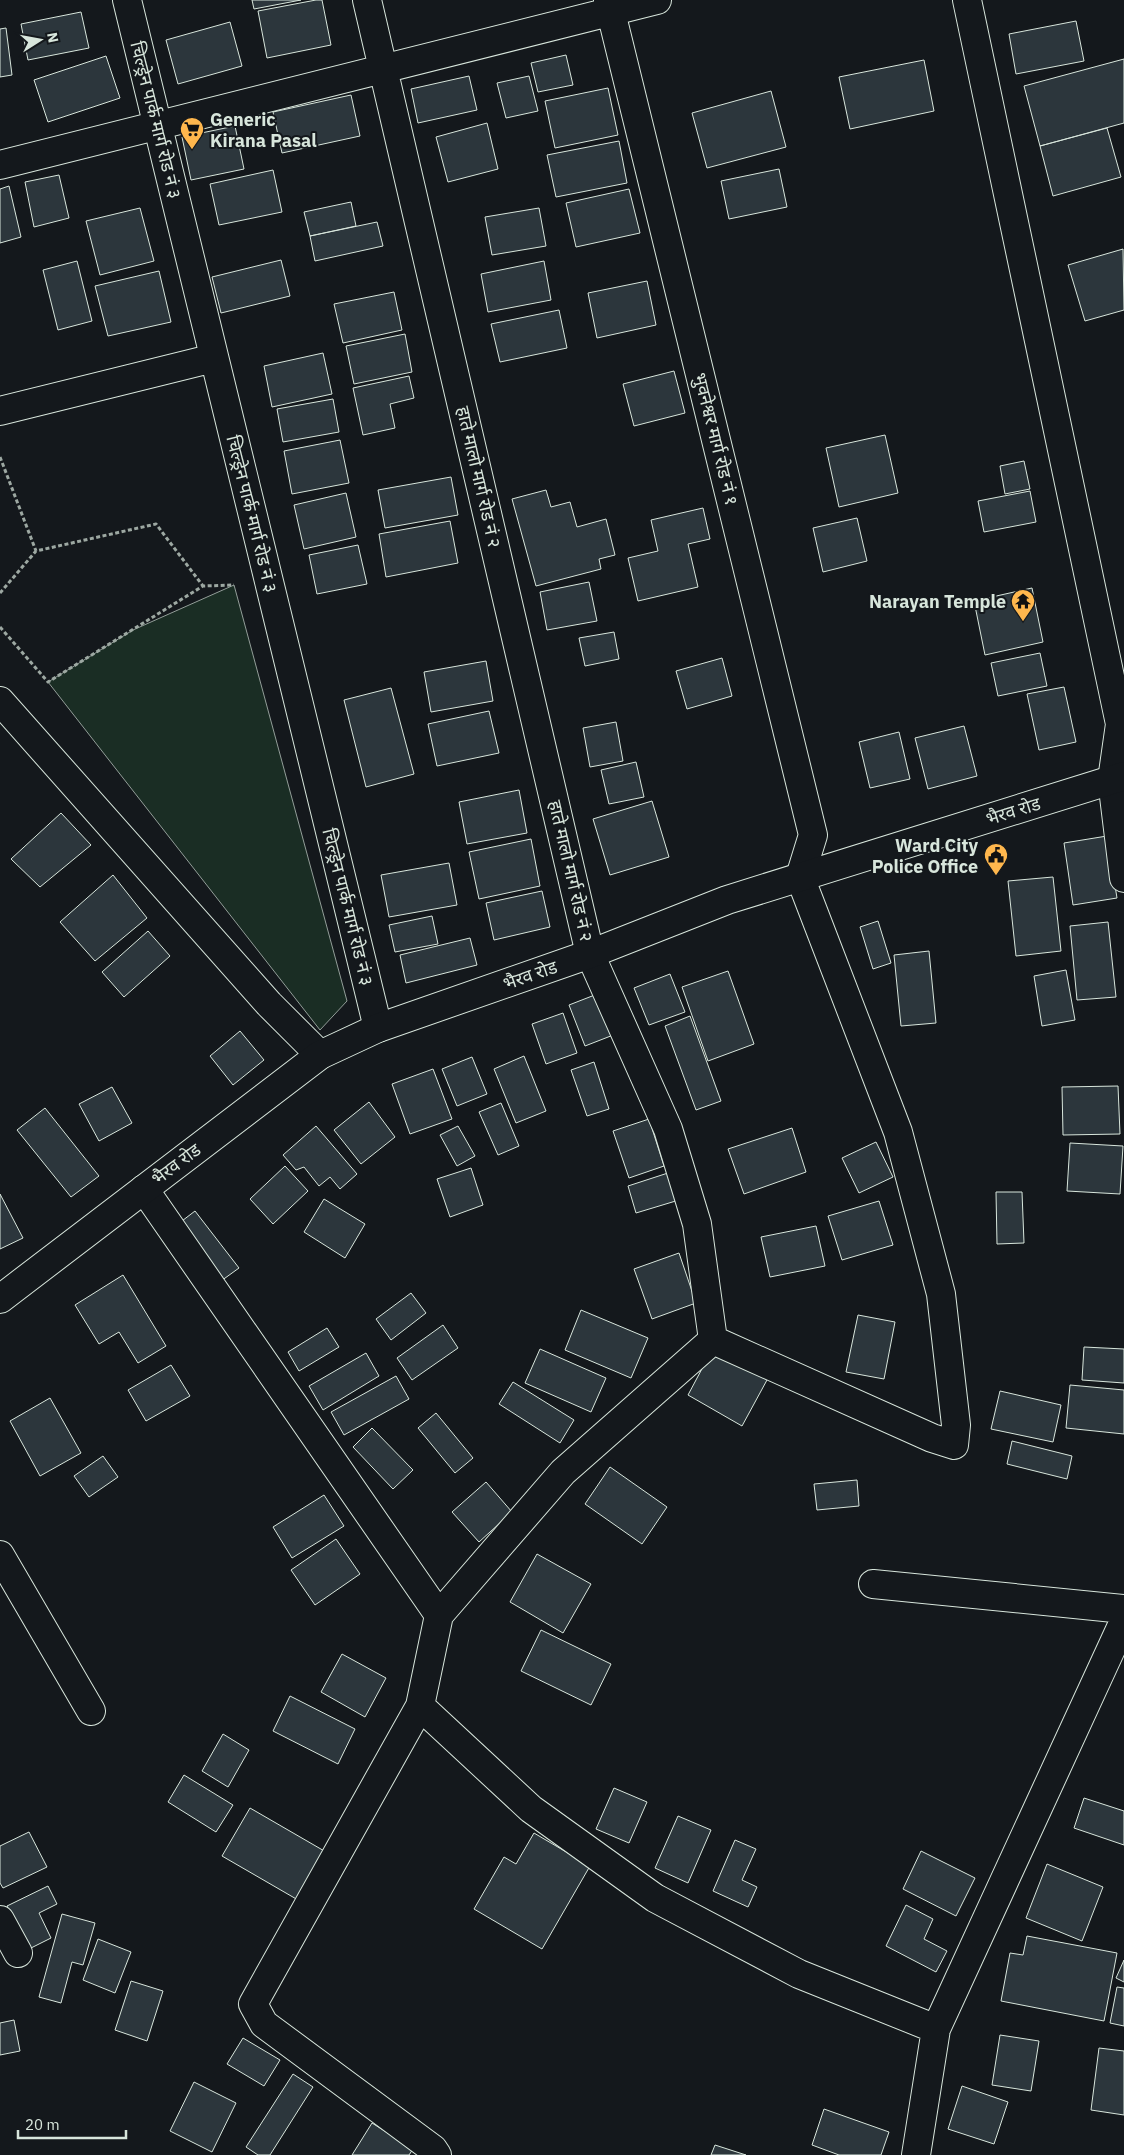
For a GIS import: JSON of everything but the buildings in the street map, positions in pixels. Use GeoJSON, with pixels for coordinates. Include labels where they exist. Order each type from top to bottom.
{"type":"FeatureCollection","features":[{"type":"Feature","properties":{"kind":"street","name":"चिल्ड्रेन पार्क मार्ग रोड नं ३"},"geometry":{"type":"LineString","coordinates":[[127,0],[378,1028]]}},
{"type":"Feature","properties":{"kind":"street","name":"हाते मालो मार्ग रोड नं २"},"geometry":{"type":"LineString","coordinates":[[367,0],[590,954],[668,1129],[697,1224],[713,1340]]}},
{"type":"Feature","properties":{"kind":"street"},"geometry":{"type":"LineString","coordinates":[[0,165],[384,69],[610,6],[657,0]]}},
{"type":"Feature","properties":{"kind":"street"},"geometry":{"type":"LineString","coordinates":[[967,0],[1120,724],[1118,778],[1124,878]]}},
{"type":"Feature","properties":{"kind":"street","name":"भुवनेश्वर मार्ग रोड नं १"},"geometry":{"type":"LineString","coordinates":[[610,6],[813,835],[800,877]]}},
{"type":"Feature","properties":{"kind":"street"},"geometry":{"type":"LineString","coordinates":[[0,411],[214,358]]}},
{"type":"Feature","properties":{"kind":"street"},"geometry":{"type":"LineString","coordinates":[[0,701],[269,1004],[320,1055]]}},
{"type":"Feature","properties":{"kind":"street","name":"भैरव रोड"},"geometry":{"type":"LineString","coordinates":[[0,1299],[320,1055],[378,1028],[590,954],[727,900],[1118,778]]}},
{"type":"Feature","properties":{"kind":"street"},"geometry":{"type":"LineString","coordinates":[[437,2155],[433,2149],[264,2024],[253,2004],[420,1706],[439,1615],[563,1472],[713,1340],[932,1438],[954,1445],[956,1425],[941,1294],[898,1132],[800,877]]}},
{"type":"Feature","properties":{"kind":"street"},"geometry":{"type":"LineString","coordinates":[[144,1189],[439,1615]]}},
{"type":"Feature","properties":{"kind":"street"},"geometry":{"type":"LineString","coordinates":[[0,1555],[91,1711]]}},
{"type":"Feature","properties":{"kind":"street"},"geometry":{"type":"LineString","coordinates":[[873,1584],[1124,1609]]}},
{"type":"Feature","properties":{"kind":"street"},"geometry":{"type":"LineString","coordinates":[[916,2155],[936,2029],[1124,1621]]}},
{"type":"Feature","properties":{"kind":"street"},"geometry":{"type":"LineString","coordinates":[[420,1706],[531,1808],[655,1898],[799,1974],[936,2029]]}},
{"type":"Feature","properties":{"kind":"street"},"geometry":{"type":"LineString","coordinates":[[0,1920],[18,1953]]}},
{"type":"Feature","properties":{"kind":"path"},"geometry":{"type":"LineString","coordinates":[[0,457],[36,551]]}},
{"type":"Feature","properties":{"kind":"path"},"geometry":{"type":"LineString","coordinates":[[0,593],[36,551],[156,524],[204,586]]}},
{"type":"Feature","properties":{"kind":"path"},"geometry":{"type":"LineString","coordinates":[[0,627],[48,682],[204,586],[234,585]]}},
{"type":"Feature","properties":{"kind":"green space"},"geometry":{"type":"Polygon","coordinates":[[[234,585],[347,1001],[320,1030],[48,682],[133,630],[234,585]]]}},
{"type":"Feature","properties":{"kind":"place","name":"Generic Kirana Pasal"},"geometry":{"type":"Point","coordinates":[192,150]}},
{"type":"Feature","properties":{"kind":"place","name":"Narayan Temple"},"geometry":{"type":"Point","coordinates":[1023,622]}},
{"type":"Feature","properties":{"kind":"place","name":"Ward City Police Office"},"geometry":{"type":"Point","coordinates":[996,876]}}]}
